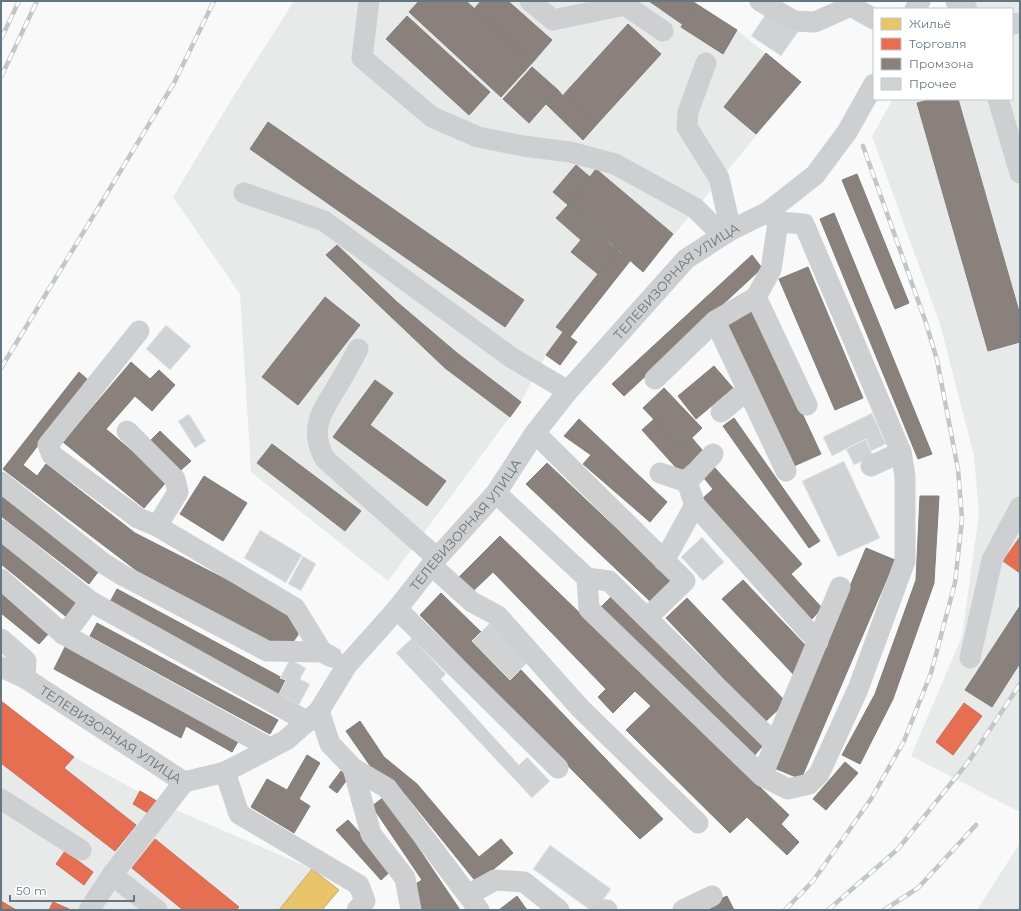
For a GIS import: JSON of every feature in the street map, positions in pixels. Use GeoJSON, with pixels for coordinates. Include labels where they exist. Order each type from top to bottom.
{"type":"FeatureCollection","features":[{"type":"Feature","properties":{"kind":"lane"},"geometry":{"type":"LineString","coordinates":[[368,1],[362,58],[432,117],[478,137],[523,146],[570,152],[615,164],[695,208],[726,233]]}},
{"type":"Feature","properties":{"kind":"lane"},"geometry":{"type":"LineString","coordinates":[[530,1],[553,20],[625,5],[663,31]]}},
{"type":"Feature","properties":{"kind":"lane"},"geometry":{"type":"LineString","coordinates":[[760,1],[794,21],[815,22],[849,3],[873,18]]}},
{"type":"Feature","properties":{"kind":"lane"},"geometry":{"type":"LineString","coordinates":[[956,1],[966,8]]}},
{"type":"Feature","properties":{"kind":"lane"},"geometry":{"type":"LineString","coordinates":[[706,63],[688,112],[687,127],[719,178],[726,233]]}},
{"type":"Feature","properties":{"kind":"lane","name":"ТЕЛЕВИЗОРНАЯ УЛИЦА"},"geometry":{"type":"LineString","coordinates":[[1,667],[25,678],[184,782],[225,772],[286,740],[313,717],[347,665],[397,609],[434,562],[496,493],[535,433],[568,391],[686,259],[726,233],[773,217],[815,174],[847,132],[873,86]]}},
{"type":"Feature","properties":{"kind":"lane"},"geometry":{"type":"LineString","coordinates":[[998,100],[1020,173]]}},
{"type":"Feature","properties":{"kind":"lane"},"geometry":{"type":"LineString","coordinates":[[244,193],[324,221],[512,358],[568,391]]}},
{"type":"Feature","properties":{"kind":"lane"},"geometry":{"type":"LineString","coordinates":[[587,578],[589,609],[762,776],[788,790],[809,784],[819,774],[858,690],[904,561],[905,476],[901,452],[804,224],[773,217],[771,270],[756,297],[715,321],[655,379]]}},
{"type":"Feature","properties":{"kind":"lane"},"geometry":{"type":"LineString","coordinates":[[756,297],[807,405]]}},
{"type":"Feature","properties":{"kind":"lane"},"geometry":{"type":"LineString","coordinates":[[715,321],[786,471]]}},
{"type":"Feature","properties":{"kind":"lane"},"geometry":{"type":"LineString","coordinates":[[140,331],[48,445],[52,455],[138,518],[157,526],[295,608],[322,652]]}},
{"type":"Feature","properties":{"kind":"lane"},"geometry":{"type":"LineString","coordinates":[[358,349],[322,411],[317,435],[319,448],[326,459],[434,562],[472,602],[498,616],[580,708],[698,823]]}},
{"type":"Feature","properties":{"kind":"lane"},"geometry":{"type":"LineString","coordinates":[[722,412],[747,390]]}},
{"type":"Feature","properties":{"kind":"lane"},"geometry":{"type":"LineString","coordinates":[[127,430],[175,479],[178,492],[157,526]]}},
{"type":"Feature","properties":{"kind":"lane"},"geometry":{"type":"LineString","coordinates":[[535,433],[685,581],[647,618]]}},
{"type":"Feature","properties":{"kind":"lane"},"geometry":{"type":"LineString","coordinates":[[871,466],[901,452]]}},
{"type":"Feature","properties":{"kind":"lane"},"geometry":{"type":"LineString","coordinates":[[687,482],[713,454]]}},
{"type":"Feature","properties":{"kind":"lane"},"geometry":{"type":"LineString","coordinates":[[660,473],[687,482]]}},
{"type":"Feature","properties":{"kind":"lane"},"geometry":{"type":"LineString","coordinates":[[1,482],[103,563],[122,575],[267,652],[322,652],[347,665]]}},
{"type":"Feature","properties":{"kind":"lane"},"geometry":{"type":"LineString","coordinates":[[687,482],[695,505],[818,642]]}},
{"type":"Feature","properties":{"kind":"lane"},"geometry":{"type":"LineString","coordinates":[[496,493],[587,578],[609,581],[775,744]]}},
{"type":"Feature","properties":{"kind":"lane"},"geometry":{"type":"LineString","coordinates":[[664,561],[695,505]]}},
{"type":"Feature","properties":{"kind":"lane"},"geometry":{"type":"LineString","coordinates":[[970,658],[992,560],[1020,507]]}},
{"type":"Feature","properties":{"kind":"lane"},"geometry":{"type":"LineString","coordinates":[[1,530],[90,601],[313,717],[330,744],[353,768],[387,788],[473,903],[495,880],[524,882],[559,910]]}},
{"type":"Feature","properties":{"kind":"lane"},"geometry":{"type":"LineString","coordinates":[[1,579],[63,634],[270,748]]}},
{"type":"Feature","properties":{"kind":"lane"},"geometry":{"type":"LineString","coordinates":[[762,776],[840,587]]}},
{"type":"Feature","properties":{"kind":"lane"},"geometry":{"type":"LineString","coordinates":[[63,634],[73,624],[90,601]]}},
{"type":"Feature","properties":{"kind":"lane"},"geometry":{"type":"LineString","coordinates":[[397,609],[558,768]]}},
{"type":"Feature","properties":{"kind":"lane"},"geometry":{"type":"LineString","coordinates":[[1,639],[26,661],[25,678]]}},
{"type":"Feature","properties":{"kind":"lane"},"geometry":{"type":"LineString","coordinates":[[353,768],[371,834],[405,878],[411,910]]}},
{"type":"Feature","properties":{"kind":"lane"},"geometry":{"type":"LineString","coordinates":[[225,772],[239,814],[359,886],[365,901],[357,910]]}},
{"type":"Feature","properties":{"kind":"lane"},"geometry":{"type":"LineString","coordinates":[[89,910],[112,875],[184,782]]}},
{"type":"Feature","properties":{"kind":"lane"},"geometry":{"type":"LineString","coordinates":[[1,799],[81,850]]}},
{"type":"Feature","properties":{"kind":"lane"},"geometry":{"type":"LineString","coordinates":[[112,875],[157,910]]}},
{"type":"Feature","properties":{"kind":"lane"},"geometry":{"type":"LineString","coordinates":[[683,910],[712,896]]}},
{"type":"Feature","properties":{"kind":"shaded area"},"geometry":{"type":"Polygon","coordinates":[[[294,1],[691,1],[737,30],[801,82],[643,272],[616,250],[557,326],[563,332],[546,355],[521,402],[388,581],[251,472],[240,294],[173,197],[233,97],[294,1]]]}},
{"type":"Feature","properties":{"kind":"shaded area"},"geometry":{"type":"Polygon","coordinates":[[[954,1],[1020,1],[1020,812],[911,756],[962,636],[979,514],[974,456],[940,324],[872,136],[892,100],[1013,100],[1013,8],[950,8],[954,1]]]}},
{"type":"Feature","properties":{"kind":"shaded area"},"geometry":{"type":"Polygon","coordinates":[[[1,701],[74,757],[160,803],[312,869],[279,910],[1,910],[1,701]]]}},
{"type":"Feature","properties":{"kind":"shaded area"},"geometry":{"type":"Polygon","coordinates":[[[1020,843],[1020,910],[977,910],[1020,843]]]}},
{"type":"Feature","properties":{"kind":"building: Жильё"},"geometry":{"type":"Polygon","coordinates":[[[312,869],[339,890],[322,910],[279,910],[312,869]]]}},
{"type":"Feature","properties":{"kind":"building: Торговля"},"geometry":{"type":"Polygon","coordinates":[[[1020,537],[1020,573],[1003,561],[1020,537]]]}},
{"type":"Feature","properties":{"kind":"building: Торговля"},"geometry":{"type":"Polygon","coordinates":[[[1,701],[74,757],[64,768],[136,825],[115,851],[1,763],[1,701]]]}},
{"type":"Feature","properties":{"kind":"building: Торговля"},"geometry":{"type":"Polygon","coordinates":[[[964,703],[982,716],[953,755],[936,742],[964,703]]]}},
{"type":"Feature","properties":{"kind":"building: Торговля"},"geometry":{"type":"Polygon","coordinates":[[[140,791],[160,803],[153,816],[133,804],[140,791]]]}},
{"type":"Feature","properties":{"kind":"building: Торговля"},"geometry":{"type":"Polygon","coordinates":[[[155,839],[239,907],[236,910],[183,910],[132,868],[155,839]]]}},
{"type":"Feature","properties":{"kind":"building: Торговля"},"geometry":{"type":"Polygon","coordinates":[[[65,851],[93,872],[84,885],[56,864],[65,851]]]}},
{"type":"Feature","properties":{"kind":"building: Торговля"},"geometry":{"type":"Polygon","coordinates":[[[1,901],[16,910],[1,910],[1,901]]]}},
{"type":"Feature","properties":{"kind":"building: Торговля"},"geometry":{"type":"Polygon","coordinates":[[[53,902],[69,909],[69,910],[49,910],[53,902]]]}},
{"type":"Feature","properties":{"kind":"building: Промзона"},"geometry":{"type":"Polygon","coordinates":[[[419,1],[466,1],[533,62],[501,97],[409,12],[419,1]]]}},
{"type":"Feature","properties":{"kind":"building: Промзона"},"geometry":{"type":"Polygon","coordinates":[[[481,1],[508,1],[552,40],[533,62],[474,9],[481,1]]]}},
{"type":"Feature","properties":{"kind":"building: Промзона"},"geometry":{"type":"Polygon","coordinates":[[[649,1],[691,1],[695,3],[682,24],[649,1]]]}},
{"type":"Feature","properties":{"kind":"building: Промзона"},"geometry":{"type":"Polygon","coordinates":[[[695,3],[737,30],[723,54],[681,27],[695,3]]]}},
{"type":"Feature","properties":{"kind":"building: Промзона"},"geometry":{"type":"Polygon","coordinates":[[[407,16],[490,92],[469,115],[386,39],[407,16]]]}},
{"type":"Feature","properties":{"kind":"building: Промзона"},"geometry":{"type":"Polygon","coordinates":[[[628,24],[661,54],[598,123],[565,93],[628,24]]]}},
{"type":"Feature","properties":{"kind":"building: Промзона"},"geometry":{"type":"Polygon","coordinates":[[[766,53],[801,82],[756,134],[724,107],[766,53]]]}},
{"type":"Feature","properties":{"kind":"building: Промзона"},"geometry":{"type":"Polygon","coordinates":[[[532,67],[558,90],[529,123],[503,99],[532,67]]]}},
{"type":"Feature","properties":{"kind":"building: Промзона"},"geometry":{"type":"Polygon","coordinates":[[[558,90],[563,96],[565,93],[598,123],[583,140],[546,104],[558,90]]]}},
{"type":"Feature","properties":{"kind":"building: Промзона"},"geometry":{"type":"Polygon","coordinates":[[[929,100],[958,100],[1020,315],[1020,342],[988,351],[917,103],[929,100]]]}},
{"type":"Feature","properties":{"kind":"building: Промзона"},"geometry":{"type":"Polygon","coordinates":[[[268,122],[524,300],[505,327],[250,149],[268,122]]]}},
{"type":"Feature","properties":{"kind":"building: Промзона"},"geometry":{"type":"Polygon","coordinates":[[[576,165],[590,177],[568,205],[553,192],[576,165]]]}},
{"type":"Feature","properties":{"kind":"building: Промзона"},"geometry":{"type":"Polygon","coordinates":[[[596,169],[673,234],[643,272],[568,205],[596,169]]]}},
{"type":"Feature","properties":{"kind":"building: Промзона"},"geometry":{"type":"Polygon","coordinates":[[[857,174],[909,303],[895,309],[842,180],[857,174]]]}},
{"type":"Feature","properties":{"kind":"building: Промзона"},"geometry":{"type":"Polygon","coordinates":[[[568,205],[617,250],[598,274],[571,252],[581,240],[556,218],[568,205]]]}},
{"type":"Feature","properties":{"kind":"building: Промзона"},"geometry":{"type":"Polygon","coordinates":[[[834,213],[932,454],[918,459],[820,219],[834,213]]]}},
{"type":"Feature","properties":{"kind":"building: Промзона"},"geometry":{"type":"Polygon","coordinates":[[[337,245],[397,302],[457,353],[445,368],[326,255],[337,245]]]}},
{"type":"Feature","properties":{"kind":"building: Промзона"},"geometry":{"type":"Polygon","coordinates":[[[617,250],[630,261],[570,337],[556,327],[617,250]]]}},
{"type":"Feature","properties":{"kind":"building: Промзона"},"geometry":{"type":"Polygon","coordinates":[[[752,255],[762,268],[624,396],[612,384],[752,255]]]}},
{"type":"Feature","properties":{"kind":"building: Промзона"},"geometry":{"type":"Polygon","coordinates":[[[808,267],[863,398],[835,410],[779,279],[808,267]]]}},
{"type":"Feature","properties":{"kind":"building: Промзона"},"geometry":{"type":"Polygon","coordinates":[[[325,297],[360,325],[298,405],[262,377],[325,297]]]}},
{"type":"Feature","properties":{"kind":"building: Промзона"},"geometry":{"type":"Polygon","coordinates":[[[754,310],[821,454],[794,466],[726,322],[754,310]]]}},
{"type":"Feature","properties":{"kind":"building: Промзона"},"geometry":{"type":"Polygon","coordinates":[[[563,332],[577,342],[560,365],[546,355],[563,332]]]}},
{"type":"Feature","properties":{"kind":"building: Промзона"},"geometry":{"type":"Polygon","coordinates":[[[457,353],[521,402],[510,417],[445,368],[457,353]]]}},
{"type":"Feature","properties":{"kind":"building: Промзона"},"geometry":{"type":"Polygon","coordinates":[[[131,362],[150,379],[159,370],[175,385],[152,411],[135,396],[106,429],[167,481],[144,508],[63,442],[131,362]]]}},
{"type":"Feature","properties":{"kind":"building: Промзона"},"geometry":{"type":"Polygon","coordinates":[[[714,366],[733,388],[696,419],[678,396],[714,366]]]}},
{"type":"Feature","properties":{"kind":"building: Промзона"},"geometry":{"type":"Polygon","coordinates":[[[79,372],[88,380],[23,465],[37,476],[46,464],[135,533],[284,609],[294,618],[298,635],[290,646],[271,642],[136,570],[3,469],[79,372]]]}},
{"type":"Feature","properties":{"kind":"building: Промзона"},"geometry":{"type":"Polygon","coordinates":[[[375,380],[393,393],[370,425],[446,481],[427,506],[333,437],[375,380]]]}},
{"type":"Feature","properties":{"kind":"building: Промзона"},"geometry":{"type":"Polygon","coordinates":[[[664,388],[702,428],[681,448],[643,408],[664,388]]]}},
{"type":"Feature","properties":{"kind":"building: Промзона"},"geometry":{"type":"Polygon","coordinates":[[[734,418],[820,541],[809,548],[723,426],[734,418]]]}},
{"type":"Feature","properties":{"kind":"building: Промзона"},"geometry":{"type":"Polygon","coordinates":[[[579,419],[667,502],[650,522],[583,464],[591,455],[564,436],[579,419]]]}},
{"type":"Feature","properties":{"kind":"building: Промзона"},"geometry":{"type":"Polygon","coordinates":[[[654,419],[681,448],[692,438],[703,451],[680,472],[642,430],[654,419]]]}},
{"type":"Feature","properties":{"kind":"building: Промзона"},"geometry":{"type":"Polygon","coordinates":[[[160,431],[191,461],[181,470],[151,440],[160,431]]]}},
{"type":"Feature","properties":{"kind":"building: Промзона"},"geometry":{"type":"Polygon","coordinates":[[[272,444],[361,511],[345,531],[257,463],[272,444]]]}},
{"type":"Feature","properties":{"kind":"building: Промзона"},"geometry":{"type":"Polygon","coordinates":[[[547,463],[674,583],[652,603],[526,484],[547,463]]]}},
{"type":"Feature","properties":{"kind":"building: Промзона"},"geometry":{"type":"Polygon","coordinates":[[[714,467],[802,564],[791,574],[822,608],[812,619],[701,500],[713,489],[704,478],[714,467]]]}},
{"type":"Feature","properties":{"kind":"building: Промзона"},"geometry":{"type":"Polygon","coordinates":[[[204,476],[247,503],[223,541],[180,514],[204,476]]]}},
{"type":"Feature","properties":{"kind":"building: Промзона"},"geometry":{"type":"Polygon","coordinates":[[[1,496],[98,572],[89,584],[1,516],[1,496]]]}},
{"type":"Feature","properties":{"kind":"building: Промзона"},"geometry":{"type":"Polygon","coordinates":[[[920,496],[939,496],[934,583],[893,699],[860,764],[842,755],[875,694],[916,580],[920,496]]]}},
{"type":"Feature","properties":{"kind":"building: Промзона"},"geometry":{"type":"Polygon","coordinates":[[[500,536],[789,815],[781,824],[799,842],[787,855],[747,817],[730,833],[626,730],[651,706],[635,691],[613,713],[598,697],[606,689],[493,572],[472,592],[458,578],[500,536]]]}},
{"type":"Feature","properties":{"kind":"building: Промзона"},"geometry":{"type":"Polygon","coordinates":[[[1,542],[80,606],[69,619],[1,564],[1,542]]]}},
{"type":"Feature","properties":{"kind":"building: Промзона"},"geometry":{"type":"Polygon","coordinates":[[[866,548],[895,560],[801,779],[774,768],[866,548]]]}},
{"type":"Feature","properties":{"kind":"building: Промзона"},"geometry":{"type":"Polygon","coordinates":[[[743,580],[807,647],[794,675],[722,599],[743,580]]]}},
{"type":"Feature","properties":{"kind":"building: Промзона"},"geometry":{"type":"Polygon","coordinates":[[[117,589],[286,680],[279,694],[110,602],[117,589]]]}},
{"type":"Feature","properties":{"kind":"building: Промзона"},"geometry":{"type":"Polygon","coordinates":[[[1,592],[50,632],[39,644],[1,613],[1,592]]]}},
{"type":"Feature","properties":{"kind":"building: Промзона"},"geometry":{"type":"Polygon","coordinates":[[[441,593],[481,632],[472,641],[510,680],[521,670],[663,819],[640,839],[420,615],[441,593]]]}},
{"type":"Feature","properties":{"kind":"building: Промзона"},"geometry":{"type":"Polygon","coordinates":[[[611,597],[764,744],[754,756],[599,609],[611,597]]]}},
{"type":"Feature","properties":{"kind":"building: Промзона"},"geometry":{"type":"Polygon","coordinates":[[[687,598],[786,702],[765,722],[666,618],[687,598]]]}},
{"type":"Feature","properties":{"kind":"building: Промзона"},"geometry":{"type":"Polygon","coordinates":[[[1020,606],[1020,663],[992,707],[965,690],[1020,606]]]}},
{"type":"Feature","properties":{"kind":"building: Промзона"},"geometry":{"type":"Polygon","coordinates":[[[97,623],[278,720],[270,734],[90,636],[97,623]]]}},
{"type":"Feature","properties":{"kind":"building: Промзона"},"geometry":{"type":"Polygon","coordinates":[[[66,645],[240,738],[232,752],[186,726],[181,738],[54,669],[66,645]]]}},
{"type":"Feature","properties":{"kind":"building: Промзона"},"geometry":{"type":"Polygon","coordinates":[[[360,721],[384,757],[417,784],[479,857],[501,839],[513,853],[477,883],[406,795],[371,767],[346,731],[360,721]]]}},
{"type":"Feature","properties":{"kind":"building: Промзона"},"geometry":{"type":"Polygon","coordinates":[[[307,755],[320,763],[299,799],[310,806],[294,833],[251,807],[267,779],[287,790],[307,755]]]}},
{"type":"Feature","properties":{"kind":"building: Промзона"},"geometry":{"type":"Polygon","coordinates":[[[845,762],[858,773],[826,810],[813,799],[845,762]]]}},
{"type":"Feature","properties":{"kind":"building: Промзона"},"geometry":{"type":"Polygon","coordinates":[[[341,771],[349,777],[337,793],[329,787],[341,771]]]}},
{"type":"Feature","properties":{"kind":"building: Промзона"},"geometry":{"type":"Polygon","coordinates":[[[384,797],[460,910],[420,910],[414,885],[422,880],[372,806],[384,797]]]}},
{"type":"Feature","properties":{"kind":"building: Промзона"},"geometry":{"type":"Polygon","coordinates":[[[348,820],[393,869],[381,880],[336,830],[348,820]]]}},
{"type":"Feature","properties":{"kind":"building: Промзона"},"geometry":{"type":"Polygon","coordinates":[[[517,896],[527,910],[499,910],[517,896]]]}},
{"type":"Feature","properties":{"kind":"building: Промзона"},"geometry":{"type":"Polygon","coordinates":[[[727,896],[734,910],[696,910],[727,896]]]}},
{"type":"Feature","properties":{"kind":"building: Прочее"},"geometry":{"type":"Polygon","coordinates":[[[767,12],[798,32],[781,56],[751,36],[767,12]]]}},
{"type":"Feature","properties":{"kind":"building: Прочее"},"geometry":{"type":"Polygon","coordinates":[[[166,325],[191,346],[170,370],[146,349],[166,325]]]}},
{"type":"Feature","properties":{"kind":"building: Прочее"},"geometry":{"type":"Polygon","coordinates":[[[872,413],[886,444],[871,451],[866,439],[832,456],[823,437],[872,413]]]}},
{"type":"Feature","properties":{"kind":"building: Прочее"},"geometry":{"type":"Polygon","coordinates":[[[189,414],[206,441],[195,448],[178,421],[189,414]]]}},
{"type":"Feature","properties":{"kind":"building: Прочее"},"geometry":{"type":"Polygon","coordinates":[[[866,439],[873,456],[854,465],[846,449],[866,439]]]}},
{"type":"Feature","properties":{"kind":"building: Прочее"},"geometry":{"type":"Polygon","coordinates":[[[844,461],[880,538],[838,557],[802,481],[844,461]]]}},
{"type":"Feature","properties":{"kind":"building: Прочее"},"geometry":{"type":"Polygon","coordinates":[[[260,530],[302,555],[286,583],[244,558],[260,530]]]}},
{"type":"Feature","properties":{"kind":"building: Прочее"},"geometry":{"type":"Polygon","coordinates":[[[702,537],[724,562],[703,581],[681,557],[702,537]]]}},
{"type":"Feature","properties":{"kind":"building: Прочее"},"geometry":{"type":"Polygon","coordinates":[[[303,556],[316,564],[301,591],[288,584],[303,556]]]}},
{"type":"Feature","properties":{"kind":"building: Прочее"},"geometry":{"type":"Polygon","coordinates":[[[491,622],[529,661],[510,680],[472,641],[491,622]]]}},
{"type":"Feature","properties":{"kind":"building: Прочее"},"geometry":{"type":"Polygon","coordinates":[[[412,638],[446,674],[441,679],[519,765],[527,757],[550,781],[532,798],[396,653],[412,638]]]}},
{"type":"Feature","properties":{"kind":"building: Прочее"},"geometry":{"type":"Polygon","coordinates":[[[290,659],[306,668],[300,679],[310,684],[299,705],[279,694],[286,680],[280,678],[290,659]]]}},
{"type":"Feature","properties":{"kind":"building: Прочее"},"geometry":{"type":"Polygon","coordinates":[[[550,845],[611,889],[596,910],[590,910],[533,869],[550,845]]]}},
{"type":"Feature","properties":{"kind":"railway"},"geometry":{"type":"LineString","coordinates":[[1,39],[19,1]]}},
{"type":"Feature","properties":{"kind":"railway"},"geometry":{"type":"LineString","coordinates":[[1,77],[37,1]]}},
{"type":"Feature","properties":{"kind":"railway"},"geometry":{"type":"LineString","coordinates":[[1,368],[174,83],[214,1]]}},
{"type":"Feature","properties":{"kind":"railway"},"geometry":{"type":"LineString","coordinates":[[785,910],[813,881],[871,799],[904,741],[931,673],[955,583],[962,519],[958,469],[937,360],[925,320],[863,146]]}},
{"type":"Feature","properties":{"kind":"railway"},"geometry":{"type":"LineString","coordinates":[[828,910],[898,849],[969,761],[1020,684]]}},
{"type":"Feature","properties":{"kind":"railway"},"geometry":{"type":"LineString","coordinates":[[884,910],[918,888],[976,825]]}}]}
